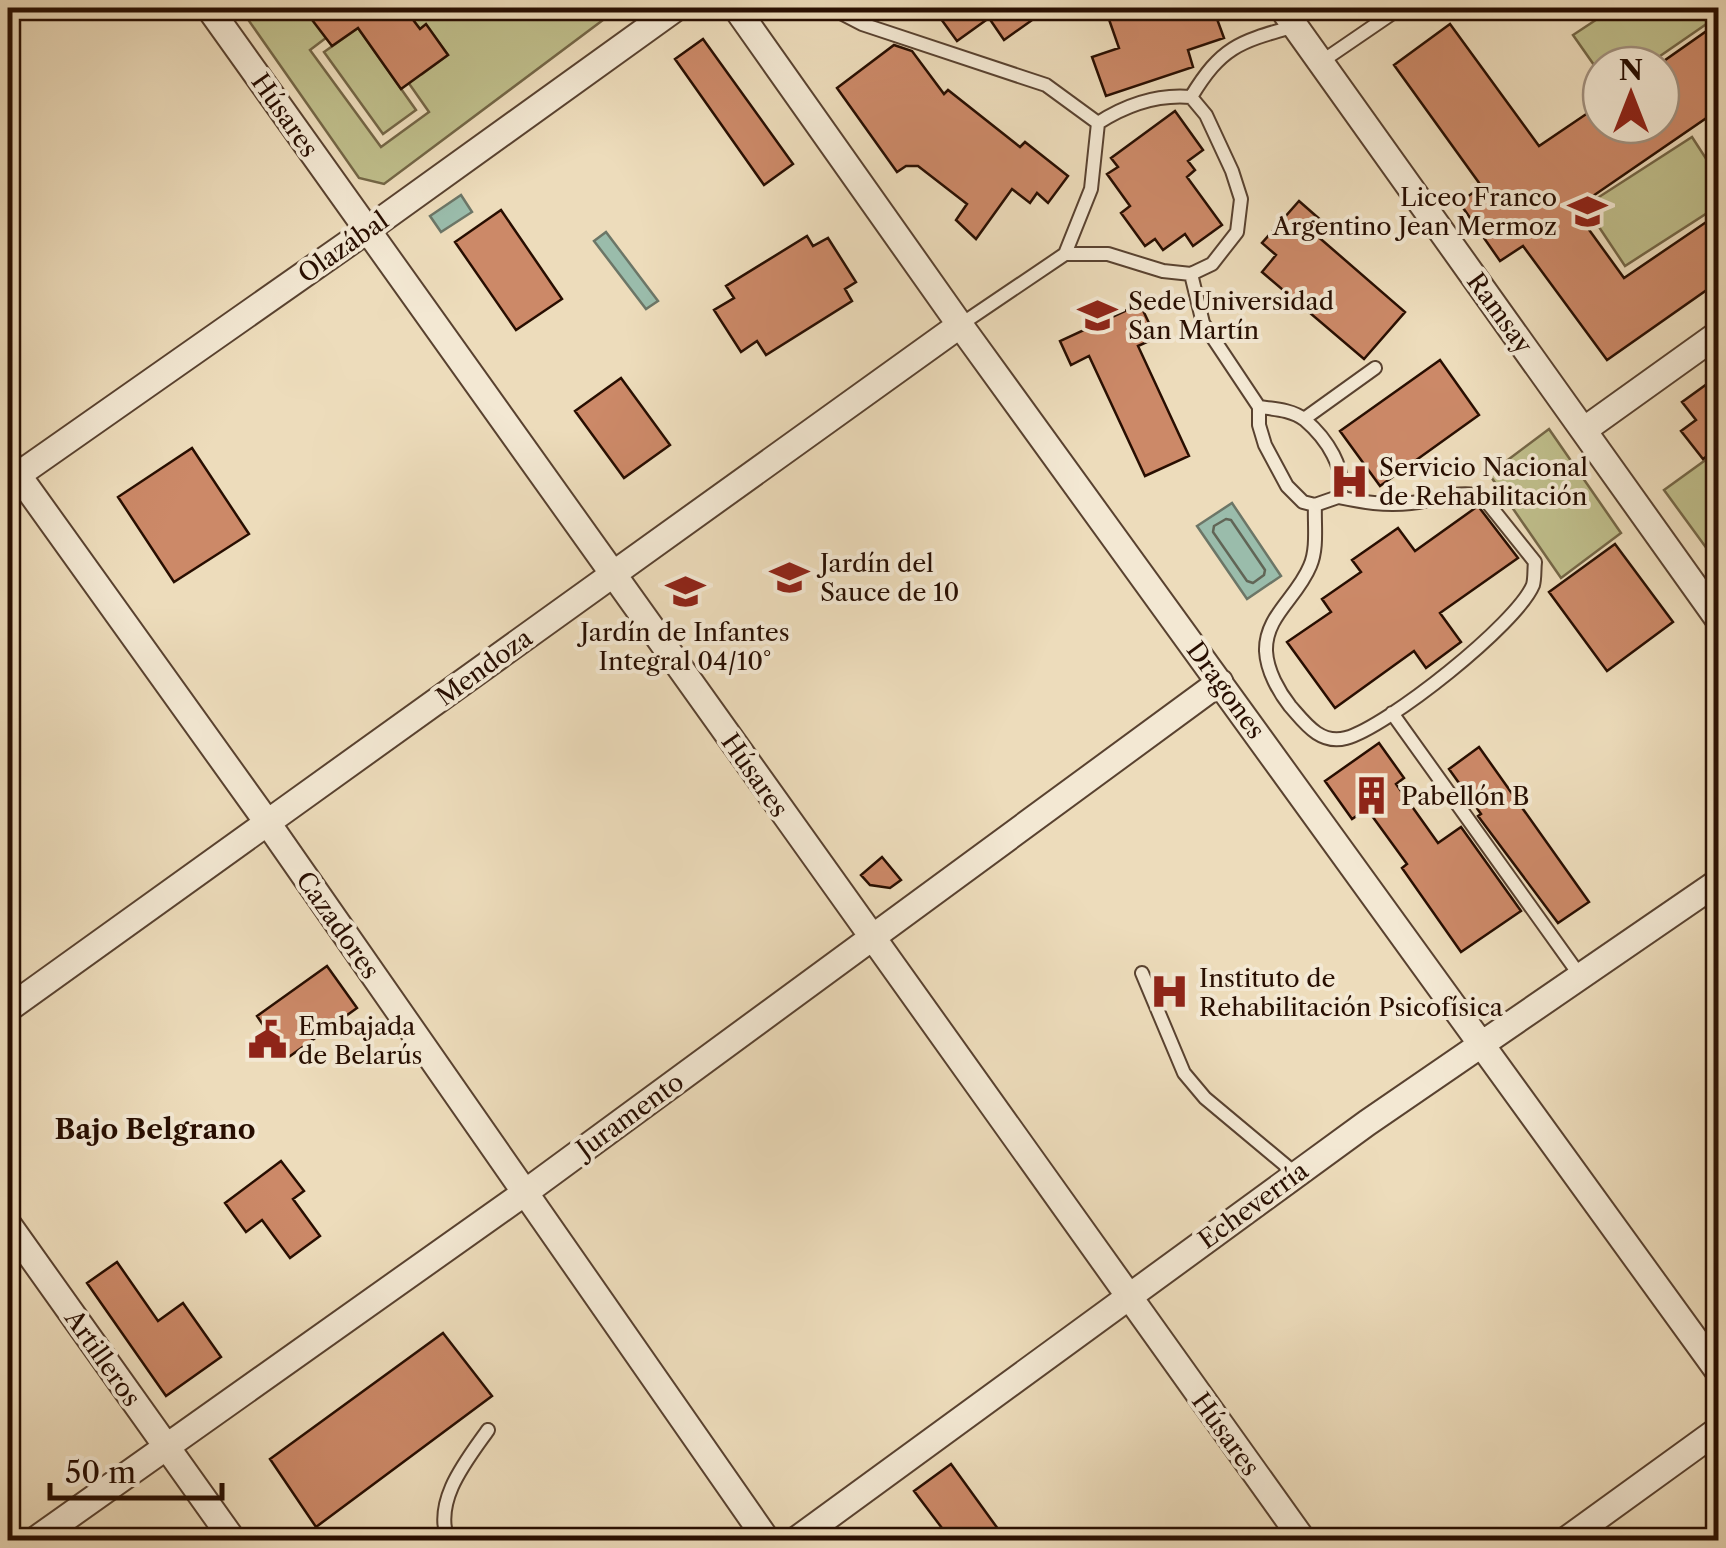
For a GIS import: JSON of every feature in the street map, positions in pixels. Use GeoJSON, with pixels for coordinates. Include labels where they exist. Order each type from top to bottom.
{"type":"FeatureCollection","features":[{"type":"Feature","properties":{"kind":"street","name":"Húsares"},"geometry":{"type":"LineString","coordinates":[[209,8],[1302,1540]]}},
{"type":"Feature","properties":{"kind":"street","name":"Olazábal"},"geometry":{"type":"LineString","coordinates":[[11,473],[366,231],[676,8]]}},
{"type":"Feature","properties":{"kind":"street","name":"Dragones"},"geometry":{"type":"LineString","coordinates":[[736,8],[960,325],[1718,1371]]}},
{"type":"Feature","properties":{"kind":"street","name":"Ramsay"},"geometry":{"type":"LineString","coordinates":[[1288,17],[1718,619]]}},
{"type":"Feature","properties":{"kind":"street","name":"Mendoza"},"geometry":{"type":"LineString","coordinates":[[8,1009],[960,325]]}},
{"type":"Feature","properties":{"kind":"street"},"geometry":{"type":"LineString","coordinates":[[1584,430],[1718,334]]}},
{"type":"Feature","properties":{"kind":"street","name":"Cazadores"},"geometry":{"type":"LineString","coordinates":[[11,473],[267,822],[767,1540]]}},
{"type":"Feature","properties":{"kind":"street","name":"Juramento"},"geometry":{"type":"LineString","coordinates":[[35,1540],[523,1194],[1220,682]]}},
{"type":"Feature","properties":{"kind":"street","name":"Echeverría"},"geometry":{"type":"LineString","coordinates":[[796,1540],[1296,1174],[1718,882]]}},
{"type":"Feature","properties":{"kind":"street","name":"Artilleros"},"geometry":{"type":"LineString","coordinates":[[8,1224],[233,1540]]}},
{"type":"Feature","properties":{"kind":"street"},"geometry":{"type":"LineString","coordinates":[[1566,1540],[1718,1430]]}},
{"type":"Feature","properties":{"kind":"lane"},"geometry":{"type":"LineString","coordinates":[[832,8],[862,24],[1046,85],[1098,123]]}},
{"type":"Feature","properties":{"kind":"lane"},"geometry":{"type":"LineString","coordinates":[[1321,62],[1400,8]]}},
{"type":"Feature","properties":{"kind":"lane"},"geometry":{"type":"LineString","coordinates":[[1191,96],[1210,66],[1240,42],[1288,17]]}},
{"type":"Feature","properties":{"kind":"lane"},"geometry":{"type":"LineString","coordinates":[[960,325],[1065,254],[1108,254],[1163,271],[1190,274],[1212,264],[1237,232],[1241,199],[1206,115],[1191,96],[1169,95],[1148,100],[1118,110],[1098,123]]}},
{"type":"Feature","properties":{"kind":"lane"},"geometry":{"type":"LineString","coordinates":[[1065,254],[1091,189],[1098,123]]}},
{"type":"Feature","properties":{"kind":"lane"},"geometry":{"type":"LineString","coordinates":[[1190,274],[1204,323],[1259,407],[1265,445],[1287,486],[1304,502],[1315,505],[1338,497],[1391,504],[1471,493],[1483,498],[1535,562],[1533,584],[1488,641],[1392,713],[1346,738],[1320,736],[1310,730],[1278,691],[1266,652],[1272,619],[1299,591],[1313,560],[1315,505]]}},
{"type":"Feature","properties":{"kind":"lane"},"geometry":{"type":"LineString","coordinates":[[1304,419],[1375,368]]}},
{"type":"Feature","properties":{"kind":"lane"},"geometry":{"type":"LineString","coordinates":[[1259,407],[1282,410],[1304,419],[1326,444],[1342,482],[1338,497]]}},
{"type":"Feature","properties":{"kind":"lane"},"geometry":{"type":"LineString","coordinates":[[1392,713],[1581,977]]}},
{"type":"Feature","properties":{"kind":"lane"},"geometry":{"type":"LineString","coordinates":[[1142,973],[1184,1072],[1205,1098],[1296,1174]]}},
{"type":"Feature","properties":{"kind":"lane"},"geometry":{"type":"LineString","coordinates":[[448,1540],[442,1525],[456,1474],[488,1430]]}},
{"type":"Feature","properties":{"kind":"shaded area"},"geometry":{"type":"Polygon","coordinates":[[[240,8],[309,8],[343,25],[310,50],[381,147],[429,112],[382,45],[408,55],[422,74],[448,55],[426,25],[420,29],[404,8],[619,8],[384,184],[359,178],[240,8]]]}},
{"type":"Feature","properties":{"kind":"shaded area"},"geometry":{"type":"Polygon","coordinates":[[[1614,8],[1715,8],[1718,16],[1676,45],[1581,46],[1573,35],[1614,8]]]}},
{"type":"Feature","properties":{"kind":"shaded area"},"geometry":{"type":"Polygon","coordinates":[[[358,28],[416,110],[383,134],[324,52],[358,28]]]}},
{"type":"Feature","properties":{"kind":"shaded area"},"geometry":{"type":"Polygon","coordinates":[[[1692,137],[1718,177],[1718,206],[1625,266],[1585,206],[1692,137]]]}},
{"type":"Feature","properties":{"kind":"shaded area"},"geometry":{"type":"Polygon","coordinates":[[[1549,429],[1621,533],[1561,578],[1489,474],[1549,429]]]}},
{"type":"Feature","properties":{"kind":"shaded area"},"geometry":{"type":"Polygon","coordinates":[[[1718,451],[1718,564],[1664,490],[1718,451]]]}},
{"type":"Feature","properties":{"kind":"water"},"geometry":{"type":"Polygon","coordinates":[[[461,195],[472,212],[441,232],[430,216],[461,195]]]}},
{"type":"Feature","properties":{"kind":"water"},"geometry":{"type":"Polygon","coordinates":[[[606,232],[658,301],[646,309],[594,241],[606,232]]]}},
{"type":"Feature","properties":{"kind":"water"},"geometry":{"type":"Polygon","coordinates":[[[1232,503],[1281,576],[1247,599],[1197,526],[1232,503]]]}},
{"type":"Feature","properties":{"kind":"building"},"geometry":{"type":"Polygon","coordinates":[[[303,8],[404,8],[420,29],[426,24],[448,55],[401,89],[358,28],[332,46],[303,8]]]}},
{"type":"Feature","properties":{"kind":"building"},"geometry":{"type":"Polygon","coordinates":[[[933,8],[1049,8],[1004,40],[989,18],[957,41],[933,8]]]}},
{"type":"Feature","properties":{"kind":"building"},"geometry":{"type":"Polygon","coordinates":[[[1105,8],[1213,8],[1224,38],[1188,50],[1193,67],[1106,96],[1092,57],[1119,48],[1105,8]]]}},
{"type":"Feature","properties":{"kind":"building"},"geometry":{"type":"Polygon","coordinates":[[[1718,23],[1718,110],[1681,135],[1681,49],[1718,23]]]}},
{"type":"Feature","properties":{"kind":"building"},"geometry":{"type":"Polygon","coordinates":[[[1450,24],[1539,146],[1581,118],[1581,145],[1667,145],[1574,209],[1624,278],[1718,214],[1718,282],[1607,360],[1523,246],[1500,261],[1459,202],[1482,187],[1394,65],[1450,24]]]}},
{"type":"Feature","properties":{"kind":"building"},"geometry":{"type":"Polygon","coordinates":[[[703,39],[793,164],[764,185],[675,59],[703,39]]]}},
{"type":"Feature","properties":{"kind":"building"},"geometry":{"type":"Polygon","coordinates":[[[894,45],[912,51],[944,94],[948,90],[1020,147],[1025,142],[1068,176],[1048,203],[1037,193],[1030,203],[1012,189],[976,239],[956,220],[967,204],[918,166],[906,166],[897,172],[837,88],[894,45]]]}},
{"type":"Feature","properties":{"kind":"building"},"geometry":{"type":"Polygon","coordinates":[[[1175,111],[1203,150],[1188,161],[1195,170],[1187,177],[1222,225],[1193,246],[1185,234],[1163,250],[1155,239],[1145,246],[1121,213],[1130,206],[1107,174],[1118,167],[1111,158],[1175,111]]]}},
{"type":"Feature","properties":{"kind":"building"},"geometry":{"type":"Polygon","coordinates":[[[1299,201],[1324,223],[1315,234],[1405,312],[1364,359],[1262,272],[1276,255],[1262,243],[1299,201]]]}},
{"type":"Feature","properties":{"kind":"building"},"geometry":{"type":"Polygon","coordinates":[[[501,210],[562,299],[516,330],[455,242],[501,210]]]}},
{"type":"Feature","properties":{"kind":"building"},"geometry":{"type":"Polygon","coordinates":[[[807,236],[813,246],[828,238],[856,282],[845,289],[852,301],[766,355],[757,341],[741,352],[714,310],[734,298],[726,286],[807,236]]]}},
{"type":"Feature","properties":{"kind":"building"},"geometry":{"type":"Polygon","coordinates":[[[1140,304],[1156,338],[1138,346],[1189,456],[1145,476],[1089,356],[1071,365],[1060,341],[1140,304]]]}},
{"type":"Feature","properties":{"kind":"building"},"geometry":{"type":"Polygon","coordinates":[[[1440,360],[1479,415],[1380,486],[1340,431],[1440,360]]]}},
{"type":"Feature","properties":{"kind":"building"},"geometry":{"type":"Polygon","coordinates":[[[1718,376],[1718,448],[1703,459],[1681,431],[1696,420],[1682,402],[1718,376]]]}},
{"type":"Feature","properties":{"kind":"building"},"geometry":{"type":"Polygon","coordinates":[[[621,378],[670,445],[624,478],[575,411],[621,378]]]}},
{"type":"Feature","properties":{"kind":"building"},"geometry":{"type":"Polygon","coordinates":[[[192,448],[249,534],[174,582],[118,497],[192,448]]]}},
{"type":"Feature","properties":{"kind":"building"},"geometry":{"type":"Polygon","coordinates":[[[1478,506],[1518,558],[1440,613],[1461,642],[1426,668],[1414,651],[1335,708],[1287,642],[1331,612],[1322,599],[1361,572],[1352,560],[1398,528],[1415,551],[1478,506]]]}},
{"type":"Feature","properties":{"kind":"building"},"geometry":{"type":"Polygon","coordinates":[[[1615,544],[1673,622],[1607,671],[1549,592],[1615,544]]]}},
{"type":"Feature","properties":{"kind":"building"},"geometry":{"type":"Polygon","coordinates":[[[1379,743],[1404,778],[1396,784],[1438,843],[1461,827],[1521,911],[1461,952],[1402,868],[1407,864],[1367,809],[1352,819],[1325,781],[1379,743]]]}},
{"type":"Feature","properties":{"kind":"building"},"geometry":{"type":"Polygon","coordinates":[[[1479,747],[1589,902],[1558,923],[1478,816],[1481,814],[1449,769],[1479,747]]]}},
{"type":"Feature","properties":{"kind":"building"},"geometry":{"type":"Polygon","coordinates":[[[882,857],[901,880],[890,888],[870,885],[861,875],[882,857]]]}},
{"type":"Feature","properties":{"kind":"building"},"geometry":{"type":"Polygon","coordinates":[[[327,966],[357,1008],[286,1059],[257,1016],[327,966]]]}},
{"type":"Feature","properties":{"kind":"building"},"geometry":{"type":"Polygon","coordinates":[[[281,1161],[304,1191],[293,1199],[320,1236],[290,1258],[262,1220],[246,1232],[225,1203],[281,1161]]]}},
{"type":"Feature","properties":{"kind":"building"},"geometry":{"type":"Polygon","coordinates":[[[117,1262],[158,1321],[183,1303],[221,1357],[166,1396],[87,1283],[117,1262]]]}},
{"type":"Feature","properties":{"kind":"building"},"geometry":{"type":"Polygon","coordinates":[[[443,1333],[492,1396],[316,1527],[270,1459],[443,1333]]]}},
{"type":"Feature","properties":{"kind":"building"},"geometry":{"type":"Polygon","coordinates":[[[951,1464],[1006,1540],[951,1540],[914,1491],[951,1464]]]}},
{"type":"Feature","properties":{"kind":"place","name":"Liceo Franco Argentino Jean Mermoz"},"geometry":{"type":"Point","coordinates":[1587,211]}},
{"type":"Feature","properties":{"kind":"place","name":"Sede Universidad San Martín"},"geometry":{"type":"Point","coordinates":[1098,315]}},
{"type":"Feature","properties":{"kind":"place","name":"Servicio Nacional de Rehabilitación"},"geometry":{"type":"Point","coordinates":[1349,481]}},
{"type":"Feature","properties":{"kind":"place","name":"Jardín del Sauce de 10"},"geometry":{"type":"Point","coordinates":[790,577]}},
{"type":"Feature","properties":{"kind":"place","name":"Jardín de Infantes Integral 04/10°"},"geometry":{"type":"Point","coordinates":[685,591]}},
{"type":"Feature","properties":{"kind":"place","name":"Pabellón B"},"geometry":{"type":"Point","coordinates":[1371,796]}},
{"type":"Feature","properties":{"kind":"place","name":"Instituto de Rehabilitación Psicofísica"},"geometry":{"type":"Point","coordinates":[1169,992]}},
{"type":"Feature","properties":{"kind":"place","name":"Embajada de Belarús"},"geometry":{"type":"Point","coordinates":[268,1040]}},
{"type":"Feature","properties":{"kind":"district","name":"Bajo Belgrano"},"geometry":{"type":"Point","coordinates":[155,1129]}}]}
